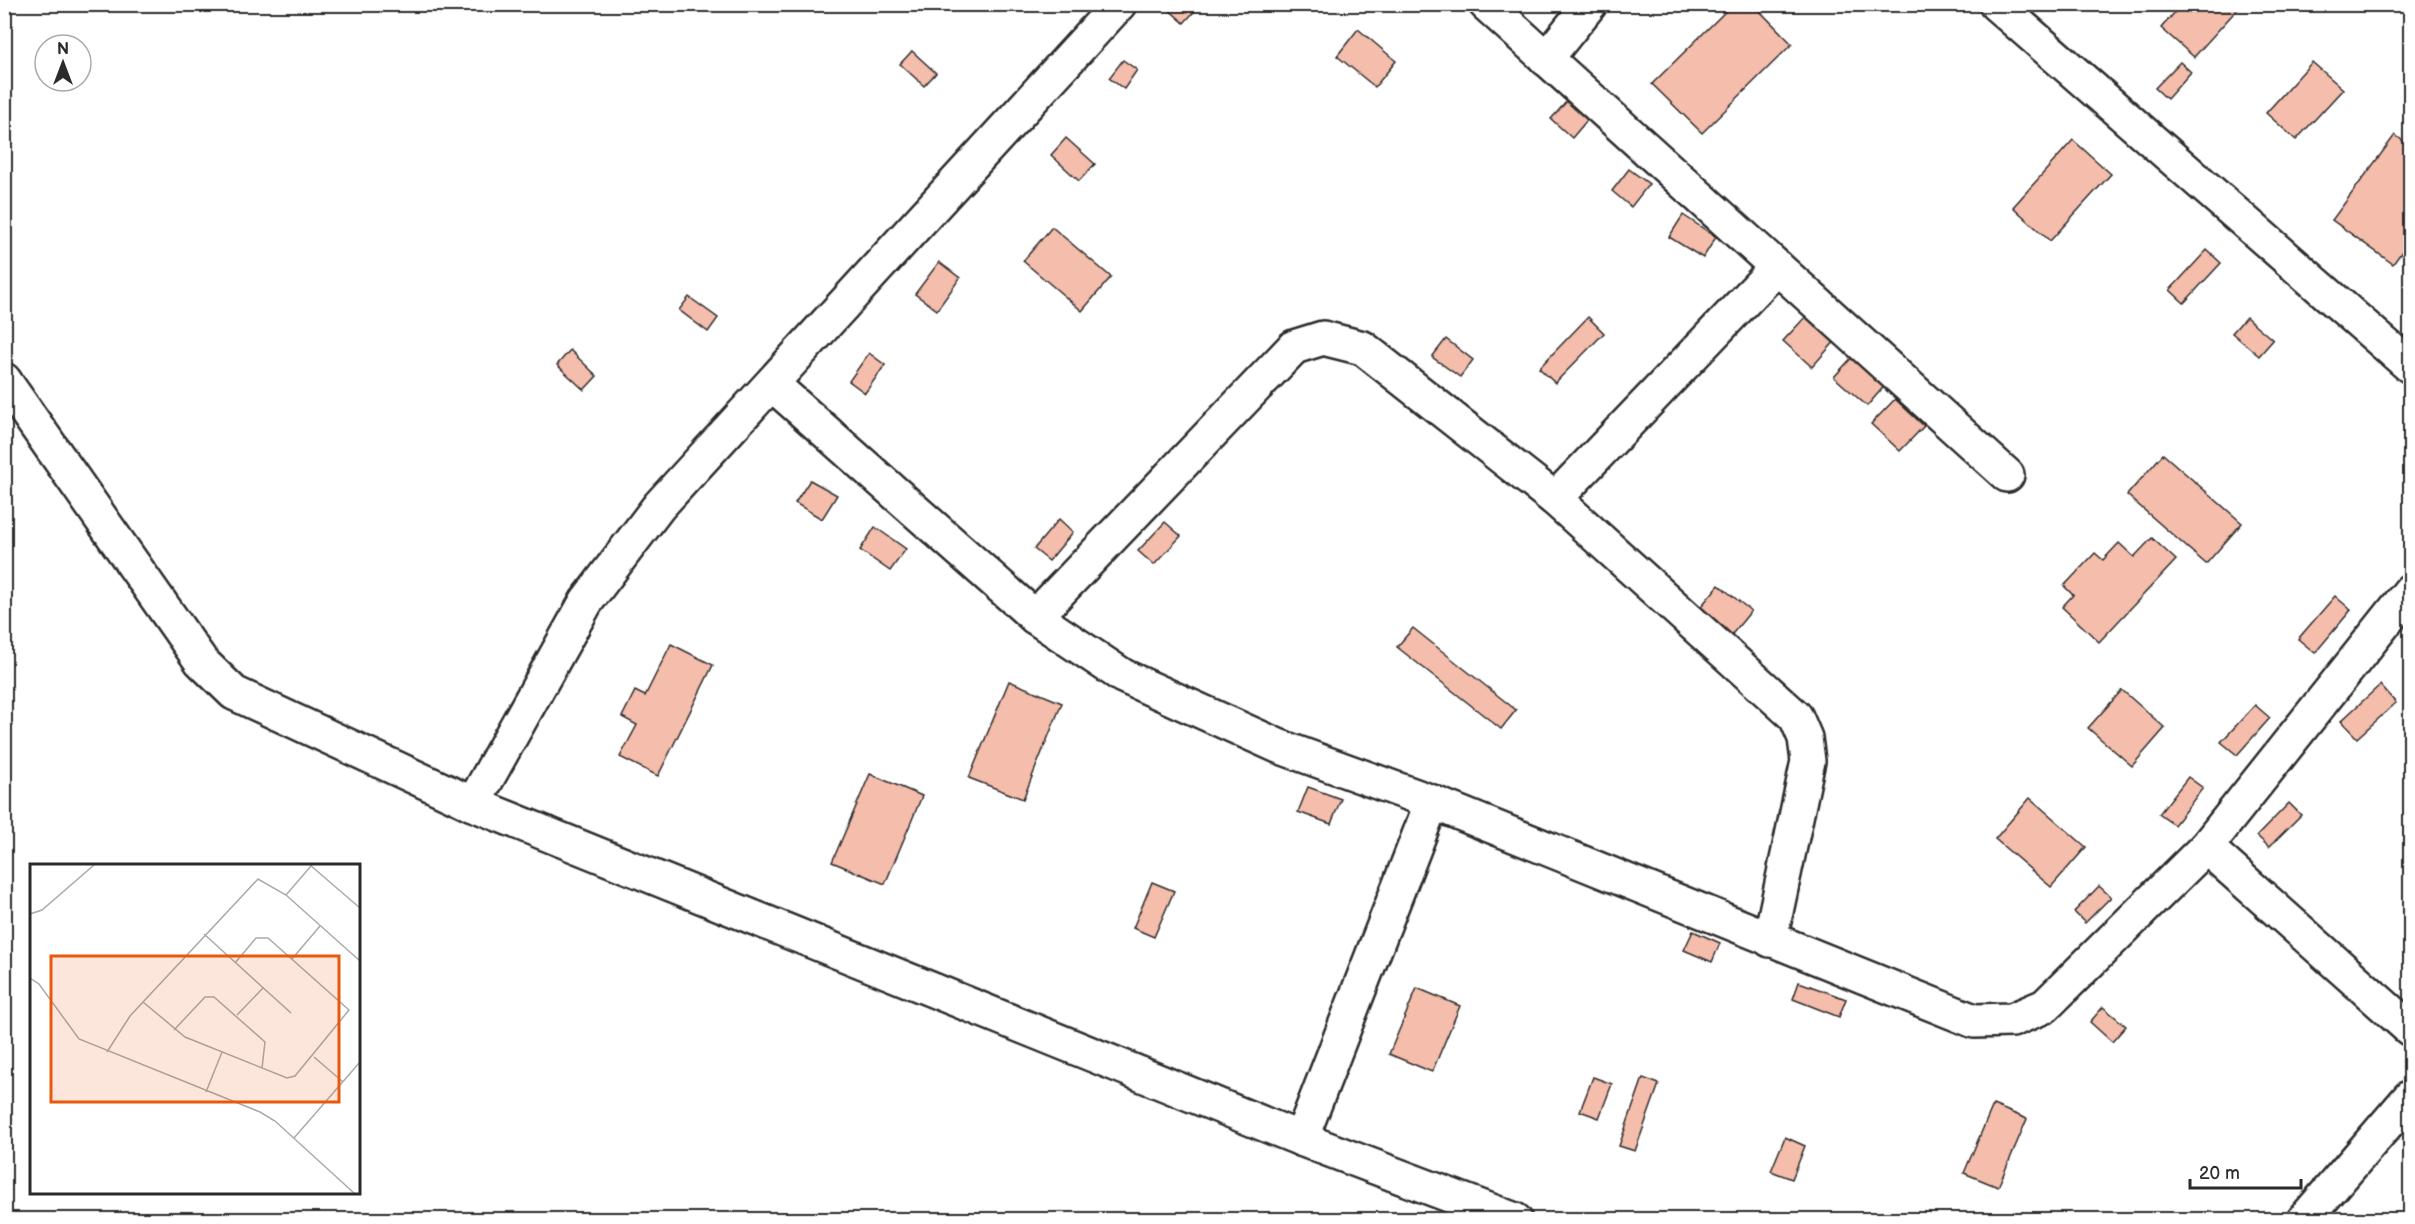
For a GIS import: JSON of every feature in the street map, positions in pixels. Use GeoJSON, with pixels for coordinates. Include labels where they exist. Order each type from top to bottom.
{"type":"FeatureCollection","features":[{"type":"Feature","properties":{"kind":"street"},"geometry":{"type":"LineString","coordinates":[[473,804],[586,603],[659,506],[1119,4]]}},
{"type":"Feature","properties":{"kind":"street"},"geometry":{"type":"LineString","coordinates":[[1486,4],[2007,475]]}},
{"type":"Feature","properties":{"kind":"street"},"geometry":{"type":"LineString","coordinates":[[1546,59],[1590,4]]}},
{"type":"Feature","properties":{"kind":"street"},"geometry":{"type":"LineString","coordinates":[[1996,4],[2029,15],[2410,366]]}},
{"type":"Feature","properties":{"kind":"street"},"geometry":{"type":"LineString","coordinates":[[1555,498],[1777,267]]}},
{"type":"Feature","properties":{"kind":"street"},"geometry":{"type":"LineString","coordinates":[[1035,617],[1294,347],[1323,338],[1363,348],[1555,498],[1796,717],[1805,738],[1808,762],[1770,940]]}},
{"type":"Feature","properties":{"kind":"street"},"geometry":{"type":"LineString","coordinates":[[4,380],[201,661],[234,693],[473,804],[1301,1139],[1515,1220]]}},
{"type":"Feature","properties":{"kind":"street"},"geometry":{"type":"LineString","coordinates":[[772,384],[1035,617],[1123,676],[1278,746],[1432,802],[1974,1021],[2012,1020],[2045,1006],[2206,846],[2410,591]]}},
{"type":"Feature","properties":{"kind":"street"},"geometry":{"type":"LineString","coordinates":[[1301,1139],[1432,802]]}},
{"type":"Feature","properties":{"kind":"street"},"geometry":{"type":"LineString","coordinates":[[2206,846],[2410,1029]]}},
{"type":"Feature","properties":{"kind":"street"},"geometry":{"type":"LineString","coordinates":[[2304,1220],[2410,1097]]}},
{"type":"Feature","properties":{"kind":"building"},"geometry":{"type":"Polygon","coordinates":[[[1168,4],[1201,4],[1184,23],[1166,7],[1168,4]]]}},
{"type":"Feature","properties":{"kind":"building"},"geometry":{"type":"Polygon","coordinates":[[[1733,4],[1753,4],[1792,44],[1702,133],[1652,84],[1733,4]]]}},
{"type":"Feature","properties":{"kind":"building"},"geometry":{"type":"Polygon","coordinates":[[[2182,4],[2242,4],[2194,57],[2161,28],[2182,4]]]}},
{"type":"Feature","properties":{"kind":"building"},"geometry":{"type":"Polygon","coordinates":[[[1358,29],[1396,61],[1375,87],[1337,56],[1358,29]]]}},
{"type":"Feature","properties":{"kind":"building"},"geometry":{"type":"Polygon","coordinates":[[[912,51],[936,73],[924,86],[900,64],[912,51]]]}},
{"type":"Feature","properties":{"kind":"building"},"geometry":{"type":"Polygon","coordinates":[[[1123,60],[1137,70],[1124,89],[1109,78],[1123,60]]]}},
{"type":"Feature","properties":{"kind":"building"},"geometry":{"type":"Polygon","coordinates":[[[2180,62],[2191,72],[2167,99],[2155,88],[2180,62]]]}},
{"type":"Feature","properties":{"kind":"building"},"geometry":{"type":"Polygon","coordinates":[[[2312,62],[2343,89],[2296,140],[2266,113],[2312,62]]]}},
{"type":"Feature","properties":{"kind":"building"},"geometry":{"type":"Polygon","coordinates":[[[1567,101],[1588,119],[1572,138],[1551,119],[1567,101]]]}},
{"type":"Feature","properties":{"kind":"building"},"geometry":{"type":"Polygon","coordinates":[[[2395,135],[2410,146],[2410,240],[2393,264],[2332,220],[2395,135]]]}},
{"type":"Feature","properties":{"kind":"building"},"geometry":{"type":"Polygon","coordinates":[[[1066,138],[1095,164],[1079,181],[1051,155],[1066,138]]]}},
{"type":"Feature","properties":{"kind":"building"},"geometry":{"type":"Polygon","coordinates":[[[2073,140],[2111,174],[2050,241],[2013,207],[2073,140]]]}},
{"type":"Feature","properties":{"kind":"building"},"geometry":{"type":"Polygon","coordinates":[[[1629,169],[1649,184],[1631,207],[1612,191],[1629,169]]]}},
{"type":"Feature","properties":{"kind":"building"},"geometry":{"type":"Polygon","coordinates":[[[1683,215],[1716,237],[1703,258],[1669,237],[1683,215]]]}},
{"type":"Feature","properties":{"kind":"building"},"geometry":{"type":"Polygon","coordinates":[[[1052,227],[1111,277],[1082,311],[1023,261],[1052,227]]]}},
{"type":"Feature","properties":{"kind":"building"},"geometry":{"type":"Polygon","coordinates":[[[2207,250],[2221,263],[2184,303],[2170,290],[2207,250]]]}},
{"type":"Feature","properties":{"kind":"building"},"geometry":{"type":"Polygon","coordinates":[[[939,262],[960,278],[937,310],[915,294],[939,262]]]}},
{"type":"Feature","properties":{"kind":"building"},"geometry":{"type":"Polygon","coordinates":[[[689,297],[718,318],[708,332],[679,310],[689,297]]]}},
{"type":"Feature","properties":{"kind":"building"},"geometry":{"type":"Polygon","coordinates":[[[1809,313],[1837,339],[1812,367],[1783,341],[1809,313]]]}},
{"type":"Feature","properties":{"kind":"building"},"geometry":{"type":"Polygon","coordinates":[[[1588,317],[1604,333],[1555,383],[1539,368],[1588,317]]]}},
{"type":"Feature","properties":{"kind":"building"},"geometry":{"type":"Polygon","coordinates":[[[2246,317],[2273,340],[2259,356],[2232,333],[2246,317]]]}},
{"type":"Feature","properties":{"kind":"building"},"geometry":{"type":"Polygon","coordinates":[[[1446,339],[1473,360],[1460,377],[1432,357],[1446,339]]]}},
{"type":"Feature","properties":{"kind":"building"},"geometry":{"type":"Polygon","coordinates":[[[570,350],[597,376],[584,390],[557,365],[570,350]]]}},
{"type":"Feature","properties":{"kind":"building"},"geometry":{"type":"Polygon","coordinates":[[[869,353],[885,365],[865,393],[849,381],[869,353]]]}},
{"type":"Feature","properties":{"kind":"building"},"geometry":{"type":"Polygon","coordinates":[[[1855,354],[1888,382],[1867,406],[1834,377],[1855,354]]]}},
{"type":"Feature","properties":{"kind":"building"},"geometry":{"type":"Polygon","coordinates":[[[1895,399],[1924,426],[1900,451],[1871,424],[1895,399]]]}},
{"type":"Feature","properties":{"kind":"building"},"geometry":{"type":"Polygon","coordinates":[[[2163,454],[2242,523],[2206,564],[2127,495],[2163,454]]]}},
{"type":"Feature","properties":{"kind":"building"},"geometry":{"type":"Polygon","coordinates":[[[810,480],[837,495],[822,519],[795,503],[810,480]]]}},
{"type":"Feature","properties":{"kind":"building"},"geometry":{"type":"Polygon","coordinates":[[[1059,519],[1073,532],[1049,561],[1034,549],[1059,519]]]}},
{"type":"Feature","properties":{"kind":"building"},"geometry":{"type":"Polygon","coordinates":[[[1165,522],[1181,536],[1154,565],[1138,551],[1165,522]]]}},
{"type":"Feature","properties":{"kind":"building"},"geometry":{"type":"Polygon","coordinates":[[[875,527],[906,549],[890,571],[860,550],[875,527]]]}},
{"type":"Feature","properties":{"kind":"building"},"geometry":{"type":"Polygon","coordinates":[[[2152,538],[2176,560],[2099,642],[2062,607],[2073,595],[2064,586],[2095,553],[2103,560],[2119,543],[2134,557],[2152,538]]]}},
{"type":"Feature","properties":{"kind":"building"},"geometry":{"type":"Polygon","coordinates":[[[1719,585],[1751,611],[1729,638],[1697,611],[1719,585]]]}},
{"type":"Feature","properties":{"kind":"building"},"geometry":{"type":"Polygon","coordinates":[[[2335,596],[2351,610],[2315,653],[2298,639],[2335,596]]]}},
{"type":"Feature","properties":{"kind":"building"},"geometry":{"type":"Polygon","coordinates":[[[1413,628],[1516,710],[1501,729],[1397,647],[1413,628]]]}},
{"type":"Feature","properties":{"kind":"building"},"geometry":{"type":"Polygon","coordinates":[[[671,644],[713,665],[658,776],[620,757],[637,725],[622,717],[635,691],[645,696],[671,644]]]}},
{"type":"Feature","properties":{"kind":"building"},"geometry":{"type":"Polygon","coordinates":[[[1009,681],[1062,703],[1023,799],[969,778],[1009,681]]]}},
{"type":"Feature","properties":{"kind":"building"},"geometry":{"type":"Polygon","coordinates":[[[2380,685],[2396,703],[2357,738],[2341,721],[2380,685]]]}},
{"type":"Feature","properties":{"kind":"building"},"geometry":{"type":"Polygon","coordinates":[[[2122,690],[2165,728],[2132,766],[2088,728],[2122,690]]]}},
{"type":"Feature","properties":{"kind":"building"},"geometry":{"type":"Polygon","coordinates":[[[2255,705],[2270,718],[2237,755],[2221,742],[2255,705]]]}},
{"type":"Feature","properties":{"kind":"building"},"geometry":{"type":"Polygon","coordinates":[[[870,774],[922,796],[885,884],[832,862],[870,774]]]}},
{"type":"Feature","properties":{"kind":"building"},"geometry":{"type":"Polygon","coordinates":[[[2188,777],[2203,788],[2174,825],[2159,814],[2188,777]]]}},
{"type":"Feature","properties":{"kind":"building"},"geometry":{"type":"Polygon","coordinates":[[[1308,787],[1341,799],[1331,824],[1298,812],[1308,787]]]}},
{"type":"Feature","properties":{"kind":"building"},"geometry":{"type":"Polygon","coordinates":[[[2030,798],[2086,847],[2051,887],[1995,839],[2030,798]]]}},
{"type":"Feature","properties":{"kind":"building"},"geometry":{"type":"Polygon","coordinates":[[[2289,803],[2301,815],[2269,847],[2257,836],[2289,803]]]}},
{"type":"Feature","properties":{"kind":"building"},"geometry":{"type":"Polygon","coordinates":[[[1152,882],[1174,891],[1154,937],[1133,928],[1152,882]]]}},
{"type":"Feature","properties":{"kind":"building"},"geometry":{"type":"Polygon","coordinates":[[[2099,886],[2111,897],[2085,923],[2074,912],[2099,886]]]}},
{"type":"Feature","properties":{"kind":"building"},"geometry":{"type":"Polygon","coordinates":[[[1693,931],[1720,943],[1712,962],[1684,950],[1693,931]]]}},
{"type":"Feature","properties":{"kind":"building"},"geometry":{"type":"Polygon","coordinates":[[[1799,982],[1846,999],[1839,1017],[1793,999],[1799,982]]]}},
{"type":"Feature","properties":{"kind":"building"},"geometry":{"type":"Polygon","coordinates":[[[1417,988],[1460,1006],[1432,1072],[1389,1054],[1417,988]]]}},
{"type":"Feature","properties":{"kind":"building"},"geometry":{"type":"Polygon","coordinates":[[[2103,1007],[2126,1026],[2112,1042],[2090,1022],[2103,1007]]]}},
{"type":"Feature","properties":{"kind":"building"},"geometry":{"type":"Polygon","coordinates":[[[1593,1077],[1612,1084],[1599,1118],[1580,1111],[1593,1077]]]}},
{"type":"Feature","properties":{"kind":"building"},"geometry":{"type":"Polygon","coordinates":[[[1643,1078],[1659,1084],[1635,1151],[1619,1146],[1643,1078]]]}},
{"type":"Feature","properties":{"kind":"building"},"geometry":{"type":"Polygon","coordinates":[[[1993,1105],[2027,1119],[1998,1187],[1964,1173],[1993,1105]]]}},
{"type":"Feature","properties":{"kind":"building"},"geometry":{"type":"Polygon","coordinates":[[[1785,1137],[1805,1146],[1792,1179],[1771,1171],[1785,1137]]]}}]}
